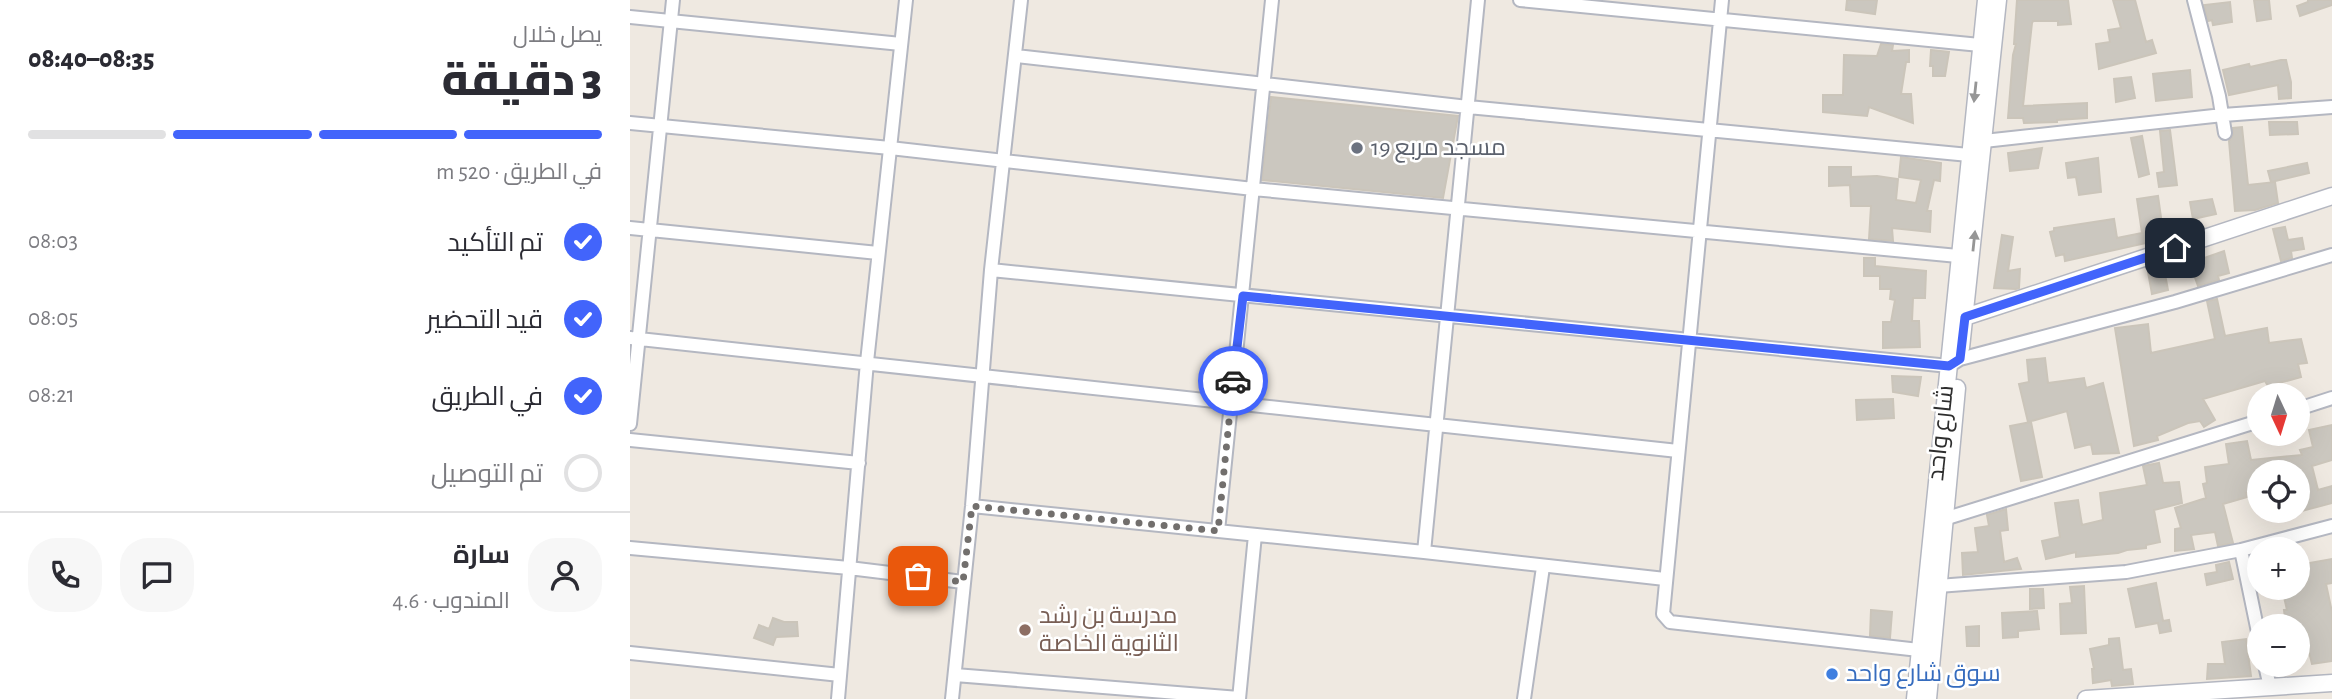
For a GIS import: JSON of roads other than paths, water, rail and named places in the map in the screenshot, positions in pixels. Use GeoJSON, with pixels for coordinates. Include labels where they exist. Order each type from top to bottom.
{"type":"FeatureCollection","features":[{"type":"Feature","properties":{"kind":"street"},"geometry":{"type":"LineString","coordinates":[[630,424],[634,338],[649,229],[673,0]]}},
{"type":"Feature","properties":{"kind":"street"},"geometry":{"type":"LineString","coordinates":[[838,699],[867,362],[906,0]]}},
{"type":"Feature","properties":{"kind":"street"},"geometry":{"type":"LineString","coordinates":[[952,699],[972,506],[991,270],[1021,0]]}},
{"type":"Feature","properties":{"kind":"street"},"geometry":{"type":"LineString","coordinates":[[1218,531],[1272,0]]}},
{"type":"Feature","properties":{"kind":"street"},"geometry":{"type":"LineString","coordinates":[[1424,552],[1478,0]]}},
{"type":"Feature","properties":{"kind":"street"},"geometry":{"type":"LineString","coordinates":[[1520,0],[1980,45]]}},
{"type":"Feature","properties":{"kind":"street"},"geometry":{"type":"LineString","coordinates":[[1722,0],[1663,614],[1670,622],[1919,650]]}},
{"type":"Feature","properties":{"kind":"street","name":"شارع واحد"},"geometry":{"type":"LineString","coordinates":[[1959,319],[1958,256],[1986,0]]}},
{"type":"Feature","properties":{"kind":"street","name":"شارع واحد"},"geometry":{"type":"LineString","coordinates":[[1915,699],[1959,319],[1984,141],[1998,0]]}},
{"type":"Feature","properties":{"kind":"street"},"geometry":{"type":"LineString","coordinates":[[2194,0],[2223,115],[2225,133]]}},
{"type":"Feature","properties":{"kind":"street"},"geometry":{"type":"LineString","coordinates":[[630,17],[901,44]]}},
{"type":"Feature","properties":{"kind":"street"},"geometry":{"type":"LineString","coordinates":[[1016,55],[1468,107],[1969,155]]}},
{"type":"Feature","properties":{"kind":"street"},"geometry":{"type":"LineString","coordinates":[[1984,141],[2223,115],[2332,107]]}},
{"type":"Feature","properties":{"kind":"street"},"geometry":{"type":"LineString","coordinates":[[630,123],[890,148],[1253,189],[1958,256]]}},
{"type":"Feature","properties":{"kind":"street"},"geometry":{"type":"LineString","coordinates":[[1959,319],[2332,196]]}},
{"type":"Feature","properties":{"kind":"street"},"geometry":{"type":"LineString","coordinates":[[630,228],[878,253]]}},
{"type":"Feature","properties":{"kind":"street"},"geometry":{"type":"LineString","coordinates":[[991,270],[1690,340],[1954,363],[2332,255]]}},
{"type":"Feature","properties":{"kind":"street"},"geometry":{"type":"LineString","coordinates":[[634,338],[1678,451]]}},
{"type":"Feature","properties":{"kind":"street","name":"شارع واحد"},"geometry":{"type":"LineString","coordinates":[[1928,699],[1954,363]]}},
{"type":"Feature","properties":{"kind":"street"},"geometry":{"type":"LineString","coordinates":[[2310,405],[2332,398]]}},
{"type":"Feature","properties":{"kind":"street"},"geometry":{"type":"LineString","coordinates":[[1944,519],[2247,425]]}},
{"type":"Feature","properties":{"kind":"street"},"geometry":{"type":"LineString","coordinates":[[630,440],[859,463]]}},
{"type":"Feature","properties":{"kind":"street"},"geometry":{"type":"LineString","coordinates":[[972,506],[1665,579]]}},
{"type":"Feature","properties":{"kind":"street"},"geometry":{"type":"LineString","coordinates":[[1938,586],[2126,572],[2241,550],[2332,526]]}},
{"type":"Feature","properties":{"kind":"street"},"geometry":{"type":"LineString","coordinates":[[955,675],[1239,698],[1255,535]]}},
{"type":"Feature","properties":{"kind":"street"},"geometry":{"type":"LineString","coordinates":[[630,548],[849,568],[963,582]]}},
{"type":"Feature","properties":{"kind":"street"},"geometry":{"type":"LineString","coordinates":[[2241,550],[2254,614]]}},
{"type":"Feature","properties":{"kind":"street"},"geometry":{"type":"LineString","coordinates":[[1524,699],[1543,567]]}},
{"type":"Feature","properties":{"kind":"street"},"geometry":{"type":"LineString","coordinates":[[630,653],[840,675]]}},
{"type":"Feature","properties":{"kind":"street"},"geometry":{"type":"LineString","coordinates":[[2268,677],[2270,687]]}},
{"type":"Feature","properties":{"kind":"street"},"geometry":{"type":"LineString","coordinates":[[2086,699],[2231,695],[2270,687],[2332,683]]}},
{"type":"Feature","properties":{"kind":"place","name":"مسجد مربع 19"},"geometry":{"type":"Point","coordinates":[1357,148]}},
{"type":"Feature","properties":{"kind":"place","name":"مدرسة بن رشد الثانوية الخاصة"},"geometry":{"type":"Point","coordinates":[1025,630]}},
{"type":"Feature","properties":{"kind":"place","name":"سوق شارع واحد"},"geometry":{"type":"Point","coordinates":[1832,674]}}]}
